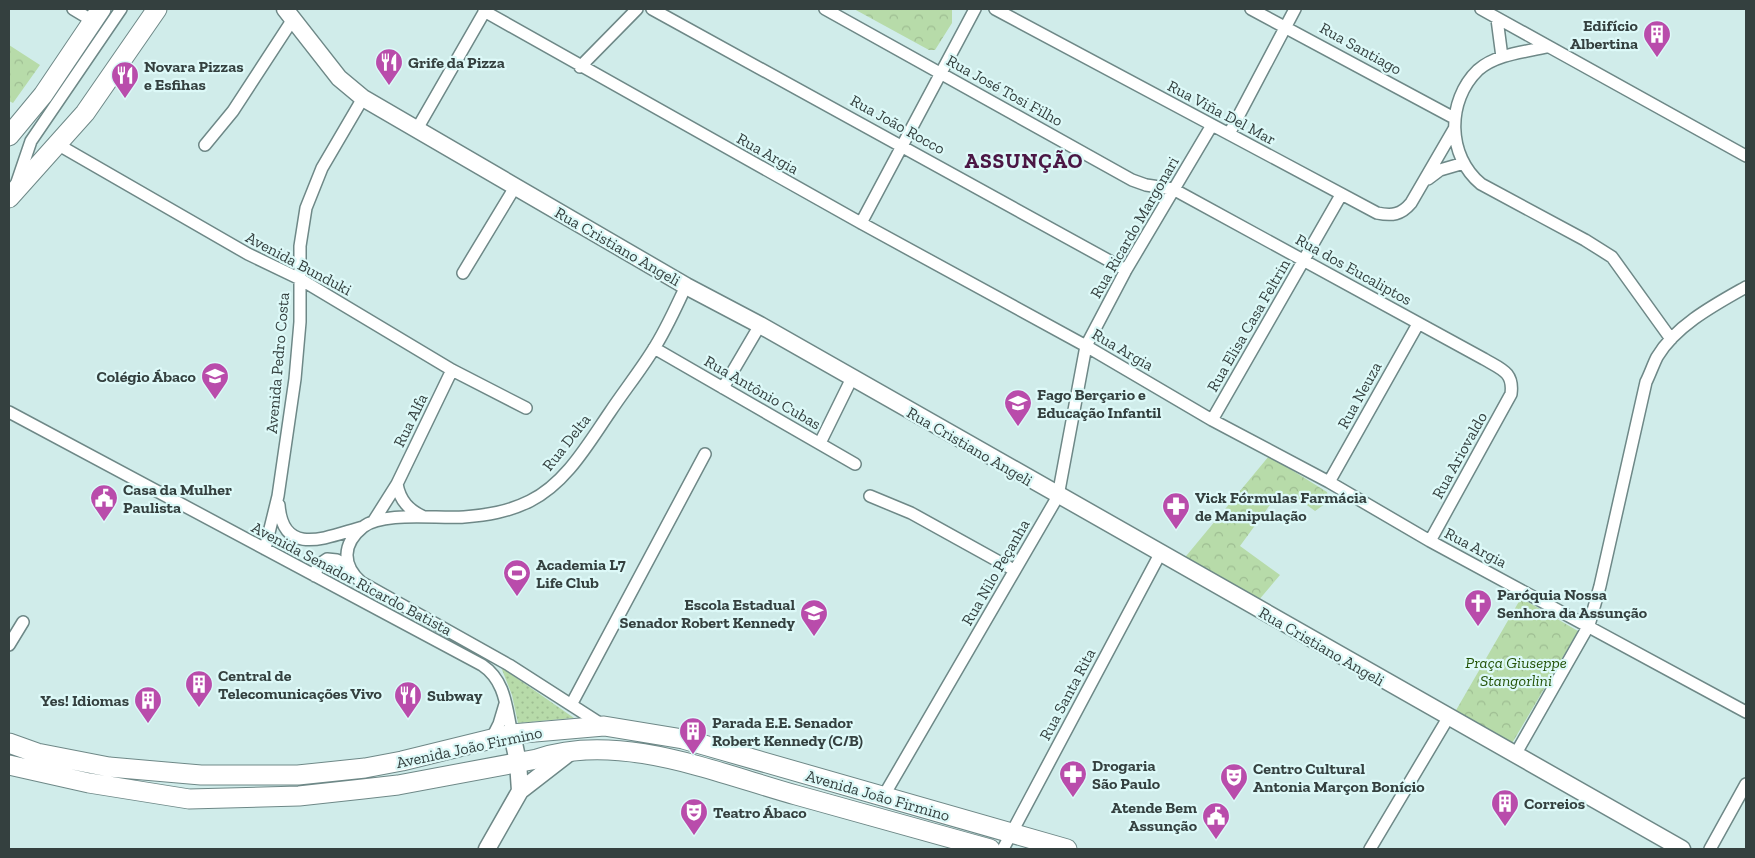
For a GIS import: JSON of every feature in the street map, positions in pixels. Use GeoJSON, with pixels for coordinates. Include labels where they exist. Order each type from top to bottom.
{"type":"FeatureCollection","features":[{"type":"Feature","properties":{"kind":"main road"},"geometry":{"type":"LineString","coordinates":[[12,195],[84,113],[157,9]]}},
{"type":"Feature","properties":{"kind":"main road"},"geometry":{"type":"LineString","coordinates":[[12,126],[43,95],[97,15]]}},
{"type":"Feature","properties":{"kind":"main road","name":"Avenida João Firmino"},"geometry":{"type":"LineString","coordinates":[[9,743],[37,753],[109,767],[201,775],[279,775],[365,768],[512,734],[604,726],[683,739],[883,797],[1007,841],[1067,849]]}},
{"type":"Feature","properties":{"kind":"main road","name":"Avenida João Firmino"},"geometry":{"type":"LineString","coordinates":[[9,765],[89,783],[189,799],[300,796],[398,785],[571,752],[604,750],[661,758],[990,849]]}},
{"type":"Feature","properties":{"kind":"street"},"geometry":{"type":"LineString","coordinates":[[73,9],[97,15]]}},
{"type":"Feature","properties":{"kind":"street"},"geometry":{"type":"LineString","coordinates":[[12,195],[31,141],[121,9]]}},
{"type":"Feature","properties":{"kind":"street"},"geometry":{"type":"LineString","coordinates":[[580,67],[637,9]]}},
{"type":"Feature","properties":{"kind":"street","name":"Rua João Rocco"},"geometry":{"type":"LineString","coordinates":[[652,9],[1126,270]]}},
{"type":"Feature","properties":{"kind":"street","name":"Rua José Tosi Filho"},"geometry":{"type":"LineString","coordinates":[[825,9],[1132,180],[1146,185],[1173,189]]}},
{"type":"Feature","properties":{"kind":"street"},"geometry":{"type":"LineString","coordinates":[[861,223],[975,9]]}},
{"type":"Feature","properties":{"kind":"street","name":"Rua Viña Del Mar"},"geometry":{"type":"LineString","coordinates":[[995,9],[1377,213],[1397,214],[1411,203],[1425,181],[1454,123],[1464,89],[1479,70],[1502,57],[1548,47]]}},
{"type":"Feature","properties":{"kind":"street","name":"Rua Santiago"},"geometry":{"type":"LineString","coordinates":[[1252,9],[1454,123]]}},
{"type":"Feature","properties":{"kind":"street"},"geometry":{"type":"LineString","coordinates":[[1229,134],[1287,28],[1295,9]]}},
{"type":"Feature","properties":{"kind":"street"},"geometry":{"type":"LineString","coordinates":[[1480,9],[1746,156]]}},
{"type":"Feature","properties":{"kind":"street"},"geometry":{"type":"LineString","coordinates":[[417,129],[485,10]]}},
{"type":"Feature","properties":{"kind":"street","name":"Rua Argia"},"geometry":{"type":"LineString","coordinates":[[485,10],[580,67],[1086,346],[1212,420],[1329,482],[1430,540],[1746,712]]}},
{"type":"Feature","properties":{"kind":"street"},"geometry":{"type":"LineString","coordinates":[[206,145],[233,111],[289,14]]}},
{"type":"Feature","properties":{"kind":"street","name":"Rua Cristiano Angeli"},"geometry":{"type":"LineString","coordinates":[[289,14],[339,78],[363,98],[686,286],[760,325],[1448,718],[1682,849]]}},
{"type":"Feature","properties":{"kind":"street"},"geometry":{"type":"LineString","coordinates":[[1497,19],[1502,57]]}},
{"type":"Feature","properties":{"kind":"street","name":"Avenida Pedro Costa"},"geometry":{"type":"LineString","coordinates":[[278,496],[295,379],[300,322],[302,228],[313,187],[363,98]]}},
{"type":"Feature","properties":{"kind":"street"},"geometry":{"type":"LineString","coordinates":[[1454,123],[1464,163],[1470,175],[1481,184],[1586,240],[1612,257],[1670,339]]}},
{"type":"Feature","properties":{"kind":"street","name":"Rua Ricardo Margonari"},"geometry":{"type":"LineString","coordinates":[[1086,346],[1126,270],[1212,125]]}},
{"type":"Feature","properties":{"kind":"street","name":"Avenida Bunduki"},"geometry":{"type":"LineString","coordinates":[[57,144],[248,254],[300,278],[452,370],[526,408]]}},
{"type":"Feature","properties":{"kind":"street","name":"Rua Viña Del Mar"},"geometry":{"type":"LineString","coordinates":[[1425,181],[1440,170],[1464,163]]}},
{"type":"Feature","properties":{"kind":"street"},"geometry":{"type":"LineString","coordinates":[[463,273],[515,187]]}},
{"type":"Feature","properties":{"kind":"street","name":"Rua dos Eucaliptos"},"geometry":{"type":"LineString","coordinates":[[1173,189],[1500,368],[1509,375],[1513,383]]}},
{"type":"Feature","properties":{"kind":"street","name":"Rua Elisa Casa Feltrin"},"geometry":{"type":"LineString","coordinates":[[1212,420],[1341,195]]}},
{"type":"Feature","properties":{"kind":"street","name":"Rua Delta"},"geometry":{"type":"LineString","coordinates":[[278,496],[282,523],[287,533],[296,538],[314,540],[393,518],[495,514],[530,501],[545,492],[582,452],[654,348],[686,286]]}},
{"type":"Feature","properties":{"kind":"street"},"geometry":{"type":"LineString","coordinates":[[1515,755],[1589,625],[1607,559],[1646,382],[1657,357],[1670,339],[1722,301],[1746,287]]}},
{"type":"Feature","properties":{"kind":"street","name":"Rua Neuza"},"geometry":{"type":"LineString","coordinates":[[1329,482],[1418,324]]}},
{"type":"Feature","properties":{"kind":"street"},"geometry":{"type":"LineString","coordinates":[[723,388],[760,325]]}},
{"type":"Feature","properties":{"kind":"street","name":"Rua Nilo Peçanha"},"geometry":{"type":"LineString","coordinates":[[883,797],[1058,496],[1086,346]]}},
{"type":"Feature","properties":{"kind":"street","name":"Rua Antônio Cubas"},"geometry":{"type":"LineString","coordinates":[[654,348],[855,464]]}},
{"type":"Feature","properties":{"kind":"street","name":"Rua Alfa"},"geometry":{"type":"LineString","coordinates":[[368,525],[397,484],[452,370]]}},
{"type":"Feature","properties":{"kind":"street"},"geometry":{"type":"LineString","coordinates":[[820,443],[852,378]]}},
{"type":"Feature","properties":{"kind":"street","name":"Rua Ariovaldo"},"geometry":{"type":"LineString","coordinates":[[1430,540],[1511,394],[1513,383]]}},
{"type":"Feature","properties":{"kind":"street","name":"Avenida Senador Ricardo Batista"},"geometry":{"type":"LineString","coordinates":[[9,412],[487,669],[498,679],[512,734]]}},
{"type":"Feature","properties":{"kind":"street"},"geometry":{"type":"LineString","coordinates":[[571,705],[705,454]]}},
{"type":"Feature","properties":{"kind":"street"},"geometry":{"type":"LineString","coordinates":[[397,484],[399,495],[404,503],[417,514],[428,518]]}},
{"type":"Feature","properties":{"kind":"street"},"geometry":{"type":"LineString","coordinates":[[265,548],[278,496]]}},
{"type":"Feature","properties":{"kind":"street"},"geometry":{"type":"LineString","coordinates":[[870,496],[911,513],[1014,570]]}},
{"type":"Feature","properties":{"kind":"street","name":"Avenida Senador Ricardo Batista"},"geometry":{"type":"LineString","coordinates":[[368,525],[348,550],[347,564],[350,571],[361,582],[509,665],[604,726]]}},
{"type":"Feature","properties":{"kind":"street","name":"Rua Santa Rita"},"geometry":{"type":"LineString","coordinates":[[1007,841],[1160,554]]}},
{"type":"Feature","properties":{"kind":"street"},"geometry":{"type":"LineString","coordinates":[[316,576],[318,565],[327,559],[337,560],[350,571]]}},
{"type":"Feature","properties":{"kind":"street"},"geometry":{"type":"LineString","coordinates":[[9,645],[23,622]]}},
{"type":"Feature","properties":{"kind":"street"},"geometry":{"type":"LineString","coordinates":[[490,740],[499,724],[505,702]]}},
{"type":"Feature","properties":{"kind":"street"},"geometry":{"type":"LineString","coordinates":[[1370,849],[1448,718]]}},
{"type":"Feature","properties":{"kind":"street"},"geometry":{"type":"LineString","coordinates":[[512,734],[518,762],[520,791]]}},
{"type":"Feature","properties":{"kind":"street"},"geometry":{"type":"LineString","coordinates":[[487,849],[520,791],[571,752]]}},
{"type":"Feature","properties":{"kind":"street"},"geometry":{"type":"LineString","coordinates":[[1710,849],[1746,784]]}},
{"type":"Feature","properties":{"kind":"green space"},"geometry":{"type":"Polygon","coordinates":[[[854,9],[952,9],[952,23],[935,50],[929,50],[854,9]]]}},
{"type":"Feature","properties":{"kind":"green space"},"geometry":{"type":"Polygon","coordinates":[[[9,45],[40,65],[13,103],[9,101],[9,45]]]}},
{"type":"Feature","properties":{"kind":"green space"},"geometry":{"type":"Polygon","coordinates":[[[1269,456],[1327,492],[1329,501],[1315,511],[1296,497],[1275,498],[1240,546],[1280,575],[1258,601],[1182,561],[1269,456]]]}},
{"type":"Feature","properties":{"kind":"green space","name":"Praça Giuseppe Stangorlini"},"geometry":{"type":"Polygon","coordinates":[[[1521,598],[1578,631],[1511,745],[1455,712],[1521,598]]]}},
{"type":"Feature","properties":{"kind":"green space"},"geometry":{"type":"Polygon","coordinates":[[[501,667],[574,718],[518,723],[512,695],[501,667]]]}},
{"type":"Feature","properties":{"kind":"place","name":"Edifício Albertina"},"geometry":{"type":"Point","coordinates":[1657,58]}},
{"type":"Feature","properties":{"kind":"place","name":"Grife da Pizza"},"geometry":{"type":"Point","coordinates":[389,86]}},
{"type":"Feature","properties":{"kind":"place","name":"Novara Pizzas e Esfihas"},"geometry":{"type":"Point","coordinates":[125,99]}},
{"type":"Feature","properties":{"kind":"place","name":"Colégio Ábaco"},"geometry":{"type":"Point","coordinates":[215,400]}},
{"type":"Feature","properties":{"kind":"place","name":"Fago Berçario e Educação Infantil"},"geometry":{"type":"Point","coordinates":[1018,427]}},
{"type":"Feature","properties":{"kind":"place","name":"Casa da Mulher Paulista"},"geometry":{"type":"Point","coordinates":[104,522]}},
{"type":"Feature","properties":{"kind":"place","name":"Vick Fórmulas Farmácia de Manipulação"},"geometry":{"type":"Point","coordinates":[1176,530]}},
{"type":"Feature","properties":{"kind":"place","name":"Academia L7 Life Club"},"geometry":{"type":"Point","coordinates":[517,597]}},
{"type":"Feature","properties":{"kind":"place","name":"Paróquia Nossa Senhora da Assunção"},"geometry":{"type":"Point","coordinates":[1478,627]}},
{"type":"Feature","properties":{"kind":"place","name":"Escola Estadual Senador Robert Kennedy"},"geometry":{"type":"Point","coordinates":[814,637]}},
{"type":"Feature","properties":{"kind":"place","name":"Central de Telecomunicações Vivo"},"geometry":{"type":"Point","coordinates":[199,708]}},
{"type":"Feature","properties":{"kind":"place","name":"Subway"},"geometry":{"type":"Point","coordinates":[408,719]}},
{"type":"Feature","properties":{"kind":"place","name":"Yes! Idiomas"},"geometry":{"type":"Point","coordinates":[148,724]}},
{"type":"Feature","properties":{"kind":"place","name":"Parada E.E. Senador Robert Kennedy (C/B)"},"geometry":{"type":"Point","coordinates":[693,755]}},
{"type":"Feature","properties":{"kind":"place","name":"Drogaria São Paulo"},"geometry":{"type":"Point","coordinates":[1073,798]}},
{"type":"Feature","properties":{"kind":"place","name":"Centro Cultural Antonia Marçon Bonício"},"geometry":{"type":"Point","coordinates":[1234,801]}},
{"type":"Feature","properties":{"kind":"place","name":"Correios"},"geometry":{"type":"Point","coordinates":[1505,827]}},
{"type":"Feature","properties":{"kind":"place","name":"Teatro Ábaco"},"geometry":{"type":"Point","coordinates":[694,836]}},
{"type":"Feature","properties":{"kind":"place","name":"Atende Bem Assunção"},"geometry":{"type":"Point","coordinates":[1216,840]}},
{"type":"Feature","properties":{"kind":"district","name":"ASSUNÇÃO"},"geometry":{"type":"Point","coordinates":[1024,161]}}]}
